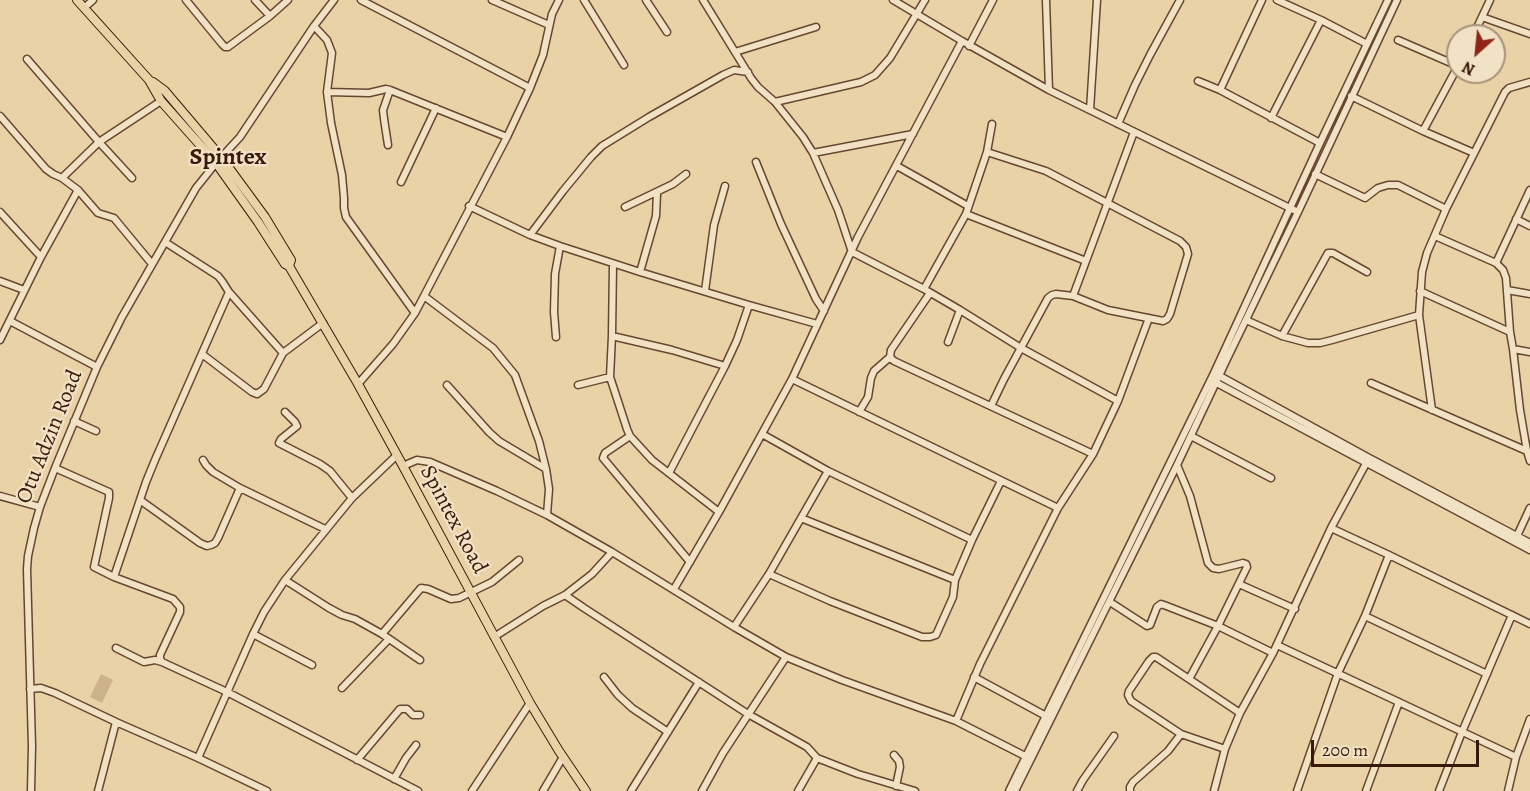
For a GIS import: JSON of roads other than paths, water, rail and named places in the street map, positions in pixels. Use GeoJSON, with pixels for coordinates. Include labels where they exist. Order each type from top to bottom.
{"type":"FeatureCollection","features":[{"type":"Feature","properties":{"kind":"main road","name":"Spintex Road"},"geometry":{"type":"LineString","coordinates":[[77,0],[149,80],[161,101],[218,160]]}},
{"type":"Feature","properties":{"kind":"main road","name":"Spintex Road"},"geometry":{"type":"LineString","coordinates":[[149,80],[165,91],[265,217],[291,260],[289,266],[358,384],[530,703],[586,791]]}},
{"type":"Feature","properties":{"kind":"street"},"geometry":{"type":"LineString","coordinates":[[84,8],[93,0]]}},
{"type":"Feature","properties":{"kind":"street"},"geometry":{"type":"LineString","coordinates":[[186,0],[225,47],[232,45],[288,0]]}},
{"type":"Feature","properties":{"kind":"street"},"geometry":{"type":"LineString","coordinates":[[255,0],[270,16]]}},
{"type":"Feature","properties":{"kind":"street","name":"Otu Adzin Road"},"geometry":{"type":"LineString","coordinates":[[31,791],[32,746],[27,569],[40,507],[97,367],[133,296],[196,188],[240,137],[333,0]]}},
{"type":"Feature","properties":{"kind":"street"},"geometry":{"type":"LineString","coordinates":[[361,0],[530,88]]}},
{"type":"Feature","properties":{"kind":"street"},"geometry":{"type":"LineString","coordinates":[[492,0],[549,25]]}},
{"type":"Feature","properties":{"kind":"street"},"geometry":{"type":"LineString","coordinates":[[358,384],[383,357],[415,313],[507,137],[543,55],[549,25],[558,0]]}},
{"type":"Feature","properties":{"kind":"street"},"geometry":{"type":"LineString","coordinates":[[584,0],[624,65]]}},
{"type":"Feature","properties":{"kind":"street"},"geometry":{"type":"LineString","coordinates":[[646,0],[667,32]]}},
{"type":"Feature","properties":{"kind":"street"},"geometry":{"type":"LineString","coordinates":[[703,0],[758,87],[775,102],[813,153],[838,210],[852,252],[927,291],[1021,348],[1118,401]]}},
{"type":"Feature","properties":{"kind":"street"},"geometry":{"type":"LineString","coordinates":[[893,0],[969,46],[1049,90],[1298,212]]}},
{"type":"Feature","properties":{"kind":"street"},"geometry":{"type":"LineString","coordinates":[[775,102],[861,82],[875,75],[890,58],[925,0]]}},
{"type":"Feature","properties":{"kind":"street"},"geometry":{"type":"LineString","coordinates":[[969,46],[993,0]]}},
{"type":"Feature","properties":{"kind":"street"},"geometry":{"type":"LineString","coordinates":[[1046,0],[1049,90]]}},
{"type":"Feature","properties":{"kind":"street"},"geometry":{"type":"LineString","coordinates":[[1090,110],[1096,0]]}},
{"type":"Feature","properties":{"kind":"street"},"geometry":{"type":"LineString","coordinates":[[1118,124],[1135,85],[1180,0]]}},
{"type":"Feature","properties":{"kind":"street"},"geometry":{"type":"LineString","coordinates":[[1220,90],[1262,0]]}},
{"type":"Feature","properties":{"kind":"street"},"geometry":{"type":"LineString","coordinates":[[1277,0],[1367,44]]}},
{"type":"Feature","properties":{"kind":"street"},"geometry":{"type":"LineString","coordinates":[[1009,791],[1029,759],[1110,602],[1191,436],[1290,207],[1388,0]]}},
{"type":"Feature","properties":{"kind":"street"},"geometry":{"type":"LineString","coordinates":[[1015,791],[1046,716],[1215,377],[1246,320],[1397,0]]}},
{"type":"Feature","properties":{"kind":"street"},"geometry":{"type":"LineString","coordinates":[[1479,24],[1490,0]]}},
{"type":"Feature","properties":{"kind":"street"},"geometry":{"type":"LineString","coordinates":[[1482,17],[1530,34]]}},
{"type":"Feature","properties":{"kind":"street"},"geometry":{"type":"LineString","coordinates":[[1271,118],[1321,20]]}},
{"type":"Feature","properties":{"kind":"street"},"geometry":{"type":"LineString","coordinates":[[314,26],[327,40],[332,52],[327,92],[342,175],[346,217],[415,313]]}},
{"type":"Feature","properties":{"kind":"street"},"geometry":{"type":"LineString","coordinates":[[735,52],[816,27]]}},
{"type":"Feature","properties":{"kind":"street"},"geometry":{"type":"LineString","coordinates":[[1398,40],[1446,61]]}},
{"type":"Feature","properties":{"kind":"street"},"geometry":{"type":"LineString","coordinates":[[674,589],[792,379],[858,237],[962,41]]}},
{"type":"Feature","properties":{"kind":"street"},"geometry":{"type":"LineString","coordinates":[[27,59],[132,178]]}},
{"type":"Feature","properties":{"kind":"street"},"geometry":{"type":"LineString","coordinates":[[531,235],[570,183],[602,146],[723,75],[734,70],[748,72]]}},
{"type":"Feature","properties":{"kind":"street"},"geometry":{"type":"LineString","coordinates":[[1198,81],[1220,90],[1320,143]]}},
{"type":"Feature","properties":{"kind":"street"},"geometry":{"type":"LineString","coordinates":[[1432,410],[1419,315],[1422,273],[1427,253],[1446,209],[1505,92],[1509,88],[1530,82]]}},
{"type":"Feature","properties":{"kind":"street"},"geometry":{"type":"LineString","coordinates":[[1423,131],[1448,84]]}},
{"type":"Feature","properties":{"kind":"street"},"geometry":{"type":"LineString","coordinates":[[327,92],[369,93],[390,90],[507,137]]}},
{"type":"Feature","properties":{"kind":"street"},"geometry":{"type":"LineString","coordinates":[[388,145],[384,110],[390,90]]}},
{"type":"Feature","properties":{"kind":"street"},"geometry":{"type":"LineString","coordinates":[[1351,96],[1474,153]]}},
{"type":"Feature","properties":{"kind":"street"},"geometry":{"type":"LineString","coordinates":[[62,178],[99,142],[161,101]]}},
{"type":"Feature","properties":{"kind":"street"},"geometry":{"type":"LineString","coordinates":[[400,182],[436,108]]}},
{"type":"Feature","properties":{"kind":"street"},"geometry":{"type":"LineString","coordinates":[[0,116],[46,169],[78,190],[98,213],[114,218],[152,264]]}},
{"type":"Feature","properties":{"kind":"street"},"geometry":{"type":"LineString","coordinates":[[859,412],[868,397],[874,371],[890,357],[891,350],[927,291],[966,214],[987,152],[992,124]]}},
{"type":"Feature","properties":{"kind":"street"},"geometry":{"type":"LineString","coordinates":[[1073,296],[1134,132]]}},
{"type":"Feature","properties":{"kind":"street"},"geometry":{"type":"LineString","coordinates":[[813,153],[913,134]]}},
{"type":"Feature","properties":{"kind":"street"},"geometry":{"type":"LineString","coordinates":[[987,152],[1046,171],[1180,241],[1186,247],[1188,254],[1167,319],[1163,321],[1108,309],[1073,296],[1056,294],[1048,298],[991,406]]}},
{"type":"Feature","properties":{"kind":"street"},"geometry":{"type":"LineString","coordinates":[[756,162],[786,235],[824,311]]}},
{"type":"Feature","properties":{"kind":"street"},"geometry":{"type":"LineString","coordinates":[[897,166],[968,206]]}},
{"type":"Feature","properties":{"kind":"street"},"geometry":{"type":"LineString","coordinates":[[625,207],[657,193],[686,174]]}},
{"type":"Feature","properties":{"kind":"street"},"geometry":{"type":"LineString","coordinates":[[1315,174],[1365,198],[1378,188],[1398,185],[1446,209]]}},
{"type":"Feature","properties":{"kind":"street"},"geometry":{"type":"LineString","coordinates":[[705,291],[714,225],[725,186]]}},
{"type":"Feature","properties":{"kind":"street"},"geometry":{"type":"LineString","coordinates":[[0,340],[41,257],[78,190]]}},
{"type":"Feature","properties":{"kind":"street"},"geometry":{"type":"LineString","coordinates":[[1496,264],[1530,190]]}},
{"type":"Feature","properties":{"kind":"street"},"geometry":{"type":"LineString","coordinates":[[640,272],[656,216],[657,193]]}},
{"type":"Feature","properties":{"kind":"street"},"geometry":{"type":"LineString","coordinates":[[470,206],[560,246],[613,264],[817,324]]}},
{"type":"Feature","properties":{"kind":"street"},"geometry":{"type":"LineString","coordinates":[[0,212],[41,257]]}},
{"type":"Feature","properties":{"kind":"street"},"geometry":{"type":"LineString","coordinates":[[966,214],[1086,261]]}},
{"type":"Feature","properties":{"kind":"street"},"geometry":{"type":"LineString","coordinates":[[1516,219],[1530,226]]}},
{"type":"Feature","properties":{"kind":"street"},"geometry":{"type":"LineString","coordinates":[[1435,236],[1496,264],[1503,270],[1506,278],[1510,332],[1530,461]]}},
{"type":"Feature","properties":{"kind":"street"},"geometry":{"type":"LineString","coordinates":[[165,242],[218,276],[229,292],[283,353]]}},
{"type":"Feature","properties":{"kind":"street"},"geometry":{"type":"LineString","coordinates":[[556,338],[555,274],[560,246]]}},
{"type":"Feature","properties":{"kind":"street"},"geometry":{"type":"LineString","coordinates":[[1282,336],[1328,253],[1333,253],[1367,272]]}},
{"type":"Feature","properties":{"kind":"street"},"geometry":{"type":"LineString","coordinates":[[613,264],[609,377],[630,436],[652,460],[719,512]]}},
{"type":"Feature","properties":{"kind":"street"},"geometry":{"type":"LineString","coordinates":[[0,281],[24,291]]}},
{"type":"Feature","properties":{"kind":"street"},"geometry":{"type":"LineString","coordinates":[[1507,290],[1530,294]]}},
{"type":"Feature","properties":{"kind":"street"},"geometry":{"type":"LineString","coordinates":[[1420,291],[1510,332]]}},
{"type":"Feature","properties":{"kind":"street"},"geometry":{"type":"LineString","coordinates":[[114,578],[155,460],[229,292]]}},
{"type":"Feature","properties":{"kind":"street"},"geometry":{"type":"LineString","coordinates":[[424,296],[493,348],[515,375],[539,441],[546,469],[549,489],[547,515]]}},
{"type":"Feature","properties":{"kind":"street"},"geometry":{"type":"LineString","coordinates":[[669,473],[725,366],[749,305]]}},
{"type":"Feature","properties":{"kind":"street"},"geometry":{"type":"LineString","coordinates":[[948,342],[960,310]]}},
{"type":"Feature","properties":{"kind":"street"},"geometry":{"type":"LineString","coordinates":[[1246,320],[1282,336],[1308,343],[1320,343],[1419,315]]}},
{"type":"Feature","properties":{"kind":"street"},"geometry":{"type":"LineString","coordinates":[[956,721],[974,677],[1058,508],[1093,454],[1118,401],[1149,318]]}},
{"type":"Feature","properties":{"kind":"street"},"geometry":{"type":"LineString","coordinates":[[10,321],[97,367]]}},
{"type":"Feature","properties":{"kind":"street"},"geometry":{"type":"LineString","coordinates":[[202,354],[252,393],[257,394],[264,389],[283,353],[323,323]]}},
{"type":"Feature","properties":{"kind":"street"},"geometry":{"type":"LineString","coordinates":[[612,336],[672,350],[725,366]]}},
{"type":"Feature","properties":{"kind":"street"},"geometry":{"type":"LineString","coordinates":[[1513,349],[1530,352]]}},
{"type":"Feature","properties":{"kind":"street"},"geometry":{"type":"LineString","coordinates":[[890,357],[894,361],[1093,454]]}},
{"type":"Feature","properties":{"kind":"street"},"geometry":{"type":"LineString","coordinates":[[578,385],[609,377]]}},
{"type":"Feature","properties":{"kind":"street"},"geometry":{"type":"LineString","coordinates":[[1215,377],[1530,550]]}},
{"type":"Feature","properties":{"kind":"street"},"geometry":{"type":"LineString","coordinates":[[792,379],[1058,508]]}},
{"type":"Feature","properties":{"kind":"street"},"geometry":{"type":"LineString","coordinates":[[1371,383],[1527,450]]}},
{"type":"Feature","properties":{"kind":"street"},"geometry":{"type":"LineString","coordinates":[[447,385],[499,441],[546,469]]}},
{"type":"Feature","properties":{"kind":"street"},"geometry":{"type":"LineString","coordinates":[[285,412],[297,426],[279,443],[330,471],[352,498]]}},
{"type":"Feature","properties":{"kind":"street"},"geometry":{"type":"LineString","coordinates":[[74,421],[96,431]]}},
{"type":"Feature","properties":{"kind":"street"},"geometry":{"type":"LineString","coordinates":[[762,434],[828,471],[972,540]]}},
{"type":"Feature","properties":{"kind":"street"},"geometry":{"type":"LineString","coordinates":[[630,436],[605,453],[603,458],[690,561]]}},
{"type":"Feature","properties":{"kind":"street"},"geometry":{"type":"LineString","coordinates":[[1191,436],[1271,478]]}},
{"type":"Feature","properties":{"kind":"street"},"geometry":{"type":"LineString","coordinates":[[198,758],[253,634],[285,580],[352,498],[397,455]]}},
{"type":"Feature","properties":{"kind":"street"},"geometry":{"type":"LineString","coordinates":[[203,460],[213,472],[240,488],[326,529]]}},
{"type":"Feature","properties":{"kind":"street"},"geometry":{"type":"LineString","coordinates":[[403,466],[417,460],[430,462],[497,491],[547,515],[612,552],[786,657],[956,721],[1029,759]]}},
{"type":"Feature","properties":{"kind":"street"},"geometry":{"type":"LineString","coordinates":[[1214,791],[1225,749],[1240,713],[1273,653],[1331,528],[1367,460]]}},
{"type":"Feature","properties":{"kind":"street"},"geometry":{"type":"LineString","coordinates":[[1367,460],[1530,543]]}},
{"type":"Feature","properties":{"kind":"street"},"geometry":{"type":"LineString","coordinates":[[1177,465],[1190,496],[1208,563],[1213,568],[1219,569],[1240,563],[1246,564],[1247,567],[1189,679]]}},
{"type":"Feature","properties":{"kind":"street"},"geometry":{"type":"LineString","coordinates":[[55,468],[109,492],[94,567],[114,578],[173,599],[180,606],[180,612],[160,655],[162,663]]}},
{"type":"Feature","properties":{"kind":"street"},"geometry":{"type":"LineString","coordinates":[[734,627],[769,574],[828,471]]}},
{"type":"Feature","properties":{"kind":"street"},"geometry":{"type":"LineString","coordinates":[[769,574],[830,601],[925,638],[936,635],[953,597],[955,580],[1001,481]]}},
{"type":"Feature","properties":{"kind":"street"},"geometry":{"type":"LineString","coordinates":[[140,500],[207,546],[215,543],[218,538],[240,488]]}},
{"type":"Feature","properties":{"kind":"street"},"geometry":{"type":"LineString","coordinates":[[0,496],[40,507]]}},
{"type":"Feature","properties":{"kind":"street"},"geometry":{"type":"LineString","coordinates":[[1517,536],[1530,508]]}},
{"type":"Feature","properties":{"kind":"street"},"geometry":{"type":"LineString","coordinates":[[801,519],[955,580]]}},
{"type":"Feature","properties":{"kind":"street"},"geometry":{"type":"LineString","coordinates":[[1331,528],[1530,624]]}},
{"type":"Feature","properties":{"kind":"street"},"geometry":{"type":"LineString","coordinates":[[494,637],[565,595],[592,574],[612,552]]}},
{"type":"Feature","properties":{"kind":"street"},"geometry":{"type":"LineString","coordinates":[[1297,791],[1338,673],[1365,616],[1389,555]]}},
{"type":"Feature","properties":{"kind":"street"},"geometry":{"type":"LineString","coordinates":[[382,634],[421,588],[452,599],[459,598],[492,582],[519,560]]}},
{"type":"Feature","properties":{"kind":"street"},"geometry":{"type":"LineString","coordinates":[[285,580],[329,608],[382,634],[420,660]]}},
{"type":"Feature","properties":{"kind":"street"},"geometry":{"type":"LineString","coordinates":[[1239,584],[1295,609]]}},
{"type":"Feature","properties":{"kind":"street"},"geometry":{"type":"LineString","coordinates":[[565,595],[748,714],[807,747],[817,758],[858,774],[915,791]]}},
{"type":"Feature","properties":{"kind":"street"},"geometry":{"type":"LineString","coordinates":[[1110,602],[1147,626],[1150,625],[1161,604],[1218,626],[1273,653]]}},
{"type":"Feature","properties":{"kind":"street"},"geometry":{"type":"LineString","coordinates":[[1439,791],[1512,615]]}},
{"type":"Feature","properties":{"kind":"street"},"geometry":{"type":"LineString","coordinates":[[1365,616],[1487,674]]}},
{"type":"Feature","properties":{"kind":"street"},"geometry":{"type":"LineString","coordinates":[[253,634],[312,665]]}},
{"type":"Feature","properties":{"kind":"street"},"geometry":{"type":"LineString","coordinates":[[342,688],[389,639]]}},
{"type":"Feature","properties":{"kind":"street"},"geometry":{"type":"LineString","coordinates":[[1277,645],[1516,757]]}},
{"type":"Feature","properties":{"kind":"street"},"geometry":{"type":"LineString","coordinates":[[116,648],[144,662],[155,660],[227,692],[418,791]]}},
{"type":"Feature","properties":{"kind":"street"},"geometry":{"type":"LineString","coordinates":[[702,791],[723,753],[786,657]]}},
{"type":"Feature","properties":{"kind":"street"},"geometry":{"type":"LineString","coordinates":[[1225,749],[1180,734],[1129,699],[1128,695],[1153,657],[1240,713]]}},
{"type":"Feature","properties":{"kind":"street"},"geometry":{"type":"LineString","coordinates":[[604,677],[632,708],[668,732]]}},
{"type":"Feature","properties":{"kind":"street"},"geometry":{"type":"LineString","coordinates":[[974,677],[1046,716]]}},
{"type":"Feature","properties":{"kind":"street"},"geometry":{"type":"LineString","coordinates":[[631,791],[699,682]]}},
{"type":"Feature","properties":{"kind":"street"},"geometry":{"type":"LineString","coordinates":[[30,689],[41,688],[55,693],[267,791]]}},
{"type":"Feature","properties":{"kind":"street"},"geometry":{"type":"LineString","coordinates":[[1366,791],[1399,702]]}},
{"type":"Feature","properties":{"kind":"street"},"geometry":{"type":"LineString","coordinates":[[472,791],[530,703]]}},
{"type":"Feature","properties":{"kind":"street"},"geometry":{"type":"LineString","coordinates":[[357,760],[400,709],[407,710],[413,715],[420,715]]}},
{"type":"Feature","properties":{"kind":"street"},"geometry":{"type":"LineString","coordinates":[[1508,791],[1516,757],[1530,719]]}},
{"type":"Feature","properties":{"kind":"street"},"geometry":{"type":"LineString","coordinates":[[98,791],[116,722]]}},
{"type":"Feature","properties":{"kind":"street"},"geometry":{"type":"LineString","coordinates":[[1130,791],[1133,782],[1168,751],[1180,734]]}},
{"type":"Feature","properties":{"kind":"street"},"geometry":{"type":"LineString","coordinates":[[1077,791],[1114,736]]}},
{"type":"Feature","properties":{"kind":"street"},"geometry":{"type":"LineString","coordinates":[[394,779],[416,745]]}},
{"type":"Feature","properties":{"kind":"street"},"geometry":{"type":"LineString","coordinates":[[894,755],[900,767],[896,786]]}},
{"type":"Feature","properties":{"kind":"street"},"geometry":{"type":"LineString","coordinates":[[543,791],[563,757]]}},
{"type":"Feature","properties":{"kind":"street"},"geometry":{"type":"LineString","coordinates":[[798,791],[817,758]]}},
{"type":"Feature","properties":{"kind":"district","name":"Spintex"},"geometry":{"type":"Point","coordinates":[228,158]}}]}
